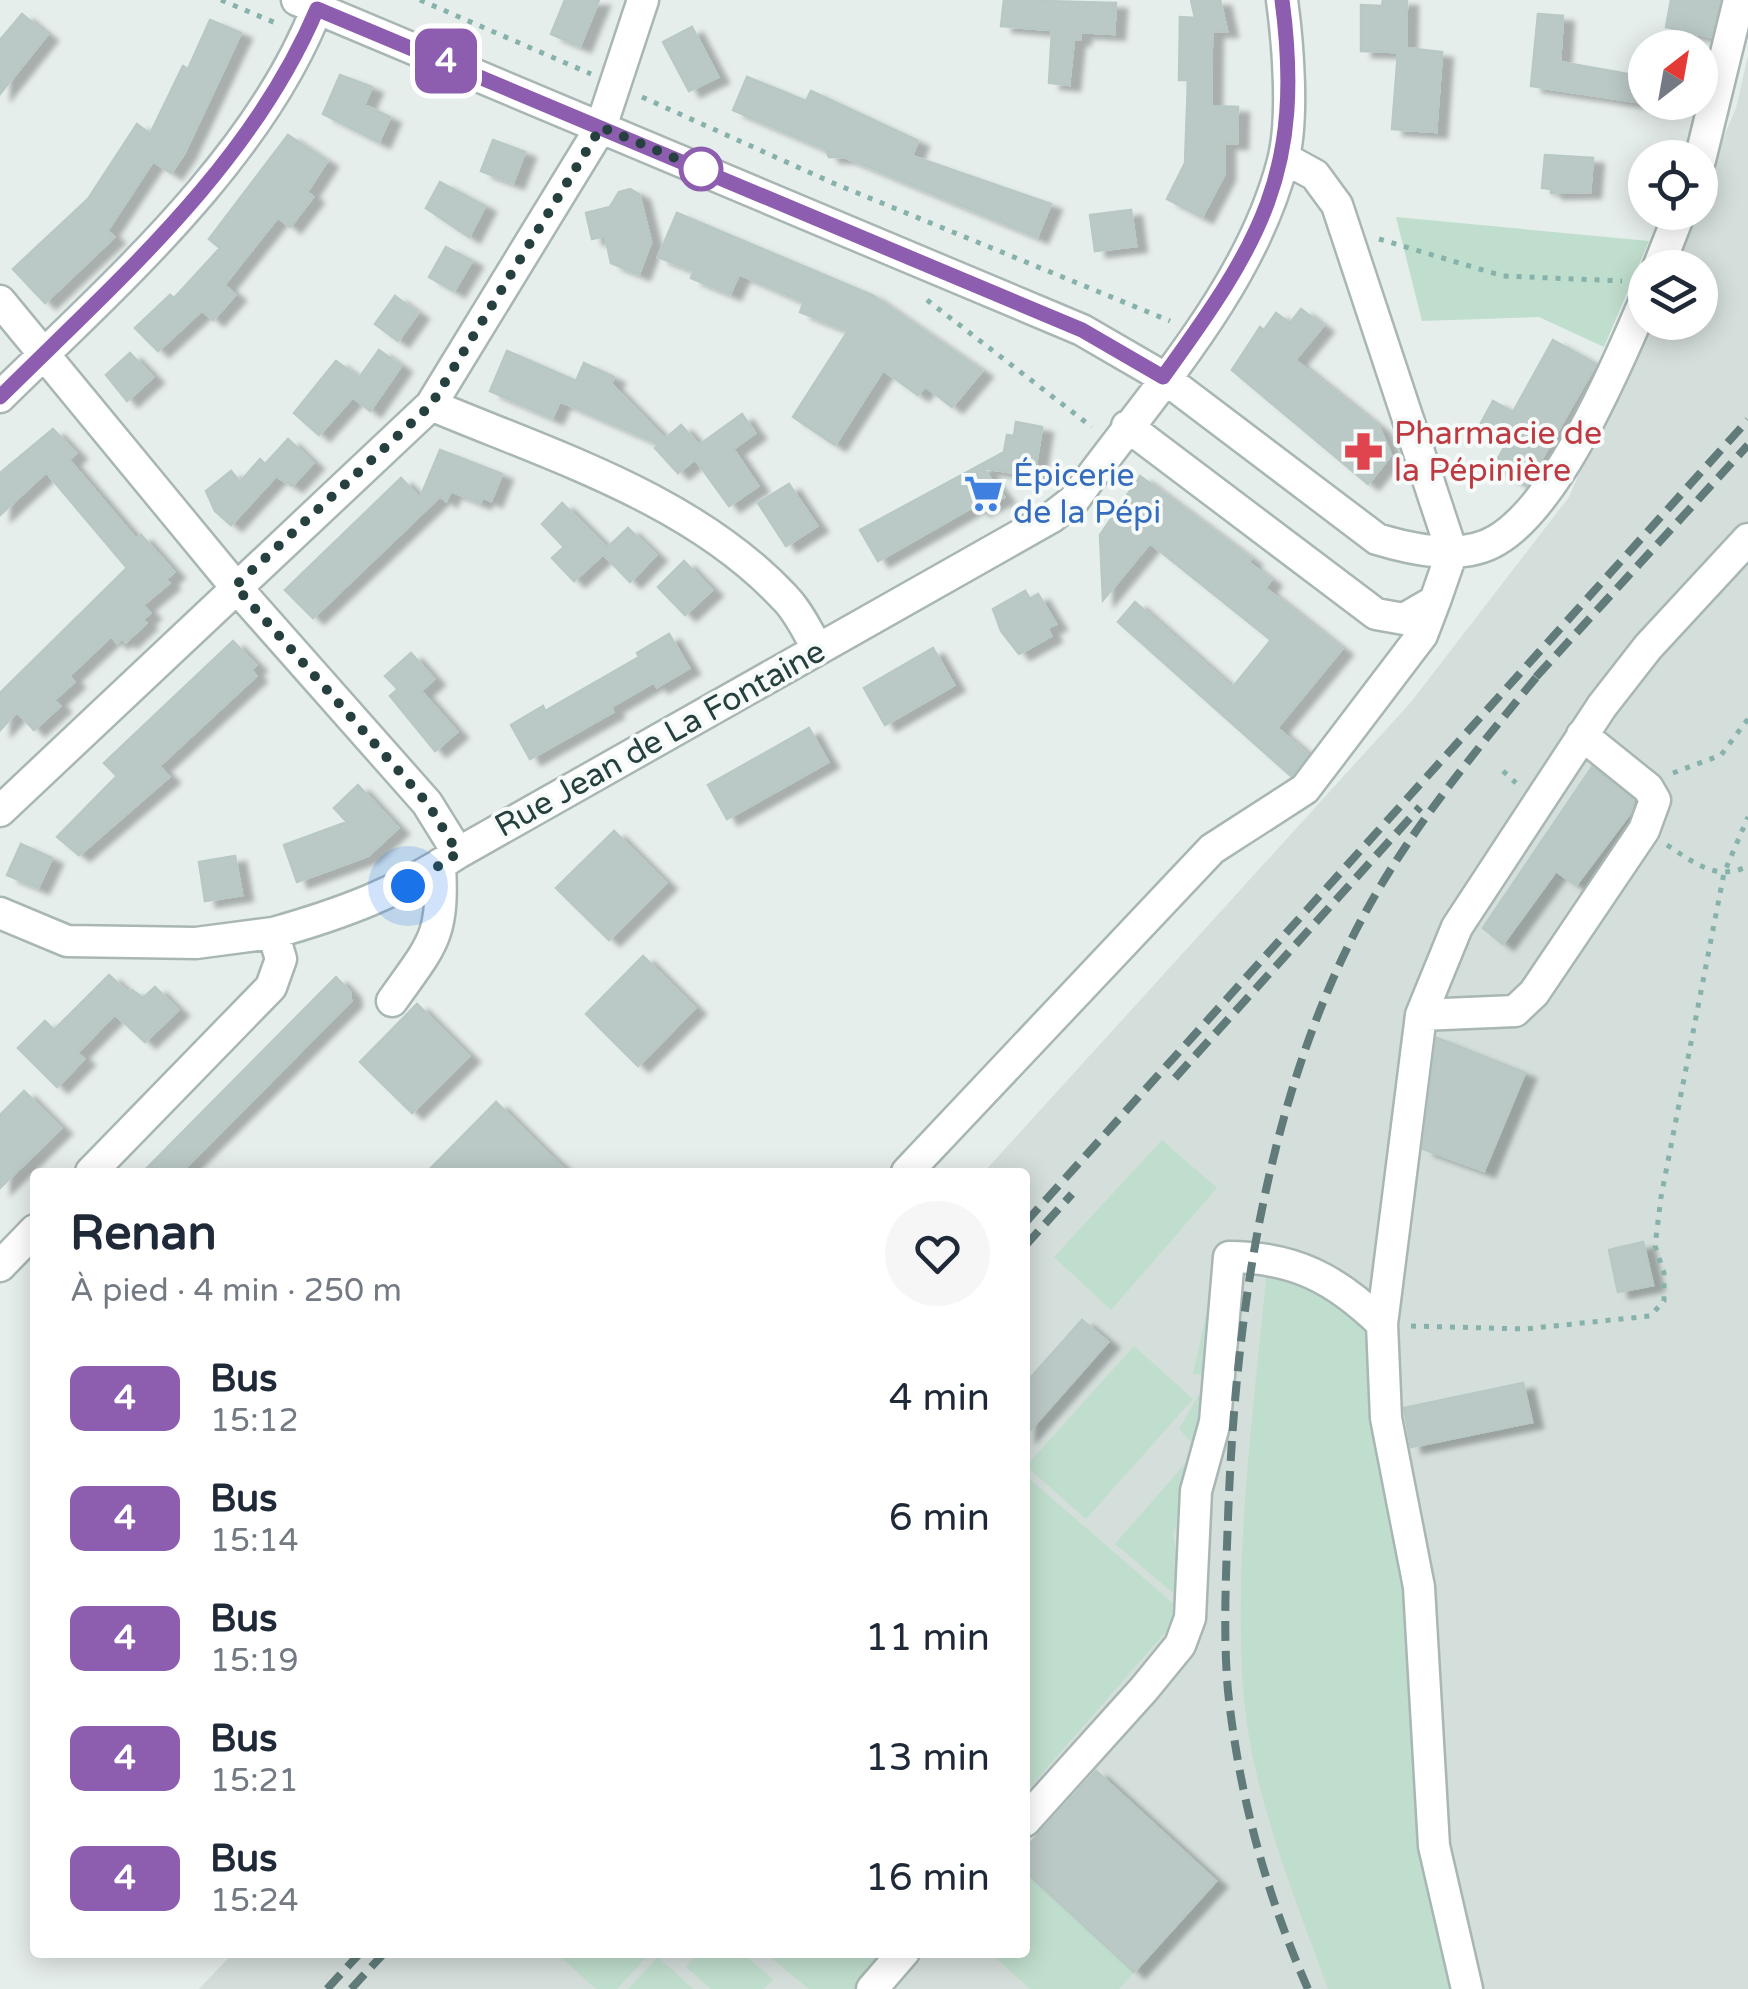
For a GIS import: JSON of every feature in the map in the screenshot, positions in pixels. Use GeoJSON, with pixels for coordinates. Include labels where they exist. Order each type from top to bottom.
{"type":"FeatureCollection","features":[{"type":"Feature","properties":{"kind":"street"},"geometry":{"type":"LineString","coordinates":[[0,811],[431,405],[601,127],[643,0]]}},
{"type":"Feature","properties":{"kind":"street","name":"Rue Jean de La Fontaine"},"geometry":{"type":"LineString","coordinates":[[0,913],[67,941],[196,943],[274,933],[333,916],[408,886],[1052,516],[1074,500],[1195,333],[1260,230],[1284,158],[1286,31],[1282,0]]}},
{"type":"Feature","properties":{"kind":"street"},"geometry":{"type":"LineString","coordinates":[[1705,140],[1739,0]]}},
{"type":"Feature","properties":{"kind":"street"},"geometry":{"type":"LineString","coordinates":[[0,397],[142,258],[216,174],[310,11],[601,127],[1082,330],[1163,377],[1377,539],[1409,549],[1452,552],[1494,542],[1528,517],[1562,464],[1628,309]]}},
{"type":"Feature","properties":{"kind":"street"},"geometry":{"type":"LineString","coordinates":[[911,1168],[1212,849],[1305,790],[1422,635],[1435,601],[1452,552],[1347,229],[1337,205],[1314,175],[1284,158]]}},
{"type":"Feature","properties":{"kind":"street"},"geometry":{"type":"LineString","coordinates":[[0,301],[235,586],[428,804],[449,859],[443,917],[428,950],[392,1000]]}},
{"type":"Feature","properties":{"kind":"street"},"geometry":{"type":"LineString","coordinates":[[431,405],[626,488],[712,535],[787,599],[818,649]]}},
{"type":"Feature","properties":{"kind":"street"},"geometry":{"type":"LineString","coordinates":[[1121,435],[1376,614],[1404,619],[1435,601]]}},
{"type":"Feature","properties":{"kind":"street"},"geometry":{"type":"LineString","coordinates":[[1468,1989],[1434,1846],[1419,1587],[1386,1418],[1382,1324],[1421,1015],[1457,927],[1582,734],[1648,647],[1748,540]]}},
{"type":"Feature","properties":{"kind":"street"},"geometry":{"type":"LineString","coordinates":[[1421,1015],[1515,1011],[1534,993],[1644,830],[1656,800],[1648,788],[1582,734]]}},
{"type":"Feature","properties":{"kind":"street"},"geometry":{"type":"LineString","coordinates":[[95,1168],[271,988],[281,959],[274,933]]}},
{"type":"Feature","properties":{"kind":"street"},"geometry":{"type":"LineString","coordinates":[[0,1266],[30,1235]]}},
{"type":"Feature","properties":{"kind":"street"},"geometry":{"type":"LineString","coordinates":[[1030,1815],[1144,1690],[1180,1645],[1190,1618],[1195,1581],[1196,1491],[1215,1422],[1229,1257],[1295,1264],[1322,1274],[1382,1324]]}},
{"type":"Feature","properties":{"kind":"street"},"geometry":{"type":"LineString","coordinates":[[872,1989],[899,1958]]}},
{"type":"Feature","properties":{"kind":"path"},"geometry":{"type":"LineString","coordinates":[[220,0],[310,11]]}},
{"type":"Feature","properties":{"kind":"path"},"geometry":{"type":"LineString","coordinates":[[420,0],[833,183],[1195,333]]}},
{"type":"Feature","properties":{"kind":"path"},"geometry":{"type":"LineString","coordinates":[[1347,229],[1503,276],[1628,289]]}},
{"type":"Feature","properties":{"kind":"path"},"geometry":{"type":"LineString","coordinates":[[918,293],[1121,435]]}},
{"type":"Feature","properties":{"kind":"path"},"geometry":{"type":"LineString","coordinates":[[1668,773],[1681,774],[1721,755],[1748,718]]}},
{"type":"Feature","properties":{"kind":"path"},"geometry":{"type":"LineString","coordinates":[[1382,1324],[1526,1329],[1650,1316],[1664,1301],[1664,1274],[1655,1246],[1661,1197],[1724,873],[1748,818]]}},
{"type":"Feature","properties":{"kind":"path"},"geometry":{"type":"LineString","coordinates":[[1644,830],[1690,862],[1724,873],[1748,866]]}},
{"type":"Feature","properties":{"kind":"shaded area"},"geometry":{"type":"Polygon","coordinates":[[[1748,55],[1748,1989],[199,1989],[228,1958],[1030,1958],[1030,1168],[988,1168],[1411,702],[1569,497],[1636,340],[1718,340],[1718,250],[1675,250],[1684,230],[1718,230],[1718,150],[1736,108],[1748,55]]]}},
{"type":"Feature","properties":{"kind":"green space"},"geometry":{"type":"Polygon","coordinates":[[[1396,217],[1649,241],[1645,250],[1628,250],[1628,290],[1604,347],[1539,317],[1422,321],[1396,217]]]}},
{"type":"Feature","properties":{"kind":"green space"},"geometry":{"type":"Polygon","coordinates":[[[1162,1140],[1217,1188],[1111,1310],[1054,1257],[1162,1140]]]}},
{"type":"Feature","properties":{"kind":"green space"},"geometry":{"type":"Polygon","coordinates":[[[1267,1269],[1340,1300],[1370,1336],[1407,1565],[1459,1989],[1328,1989],[1264,1803],[1243,1688],[1241,1583],[1267,1269]]]}},
{"type":"Feature","properties":{"kind":"green space"},"geometry":{"type":"Polygon","coordinates":[[[1211,1293],[1216,1295],[1201,1453],[1173,1534],[1184,1602],[1115,1544],[1198,1449],[1179,1429],[1201,1391],[1201,1375],[1193,1374],[1211,1293]]]}},
{"type":"Feature","properties":{"kind":"green space"},"geometry":{"type":"Polygon","coordinates":[[[1134,1346],[1193,1399],[1086,1519],[1030,1470],[1030,1462],[1134,1346]]]}},
{"type":"Feature","properties":{"kind":"green space"},"geometry":{"type":"Polygon","coordinates":[[[1030,1479],[1183,1612],[1030,1787],[1030,1479]]]}},
{"type":"Feature","properties":{"kind":"green space"},"geometry":{"type":"Polygon","coordinates":[[[1030,1876],[1134,1972],[1119,1989],[1030,1989],[996,1958],[1030,1958],[1030,1876]]]}},
{"type":"Feature","properties":{"kind":"green space"},"geometry":{"type":"Polygon","coordinates":[[[562,1958],[645,1958],[617,1989],[596,1989],[562,1958]]]}},
{"type":"Feature","properties":{"kind":"green space"},"geometry":{"type":"Polygon","coordinates":[[[659,1958],[693,1989],[628,1989],[659,1958]]]}},
{"type":"Feature","properties":{"kind":"green space"},"geometry":{"type":"Polygon","coordinates":[[[694,1958],[748,1958],[773,1979],[764,1989],[711,1989],[686,1967],[694,1958]]]}},
{"type":"Feature","properties":{"kind":"green space"},"geometry":{"type":"Polygon","coordinates":[[[771,1958],[882,1958],[854,1989],[809,1989],[771,1958]]]}},
{"type":"Feature","properties":{"kind":"building"},"geometry":{"type":"Polygon","coordinates":[[[565,0],[599,0],[580,46],[551,34],[565,0]]]}},
{"type":"Feature","properties":{"kind":"building"},"geometry":{"type":"Polygon","coordinates":[[[1004,0],[1116,3],[1114,34],[1080,32],[1080,39],[1074,39],[1069,85],[1049,83],[1052,30],[1001,26],[1004,0]]]}},
{"type":"Feature","properties":{"kind":"building"},"geometry":{"type":"Polygon","coordinates":[[[1191,0],[1220,0],[1227,31],[1212,31],[1211,106],[1238,107],[1237,143],[1224,143],[1224,175],[1202,217],[1167,199],[1185,163],[1188,80],[1179,80],[1180,17],[1195,18],[1191,0]]]}},
{"type":"Feature","properties":{"kind":"building"},"geometry":{"type":"Polygon","coordinates":[[[1383,0],[1407,0],[1406,48],[1442,52],[1436,132],[1392,129],[1398,52],[1361,51],[1361,5],[1382,6],[1383,0]]]}},
{"type":"Feature","properties":{"kind":"building"},"geometry":{"type":"Polygon","coordinates":[[[1671,0],[1720,0],[1713,30],[1666,27],[1671,0]]]}},
{"type":"Feature","properties":{"kind":"building"},"geometry":{"type":"Polygon","coordinates":[[[22,14],[47,35],[0,94],[0,40],[22,14]]]}},
{"type":"Feature","properties":{"kind":"building"},"geometry":{"type":"Polygon","coordinates":[[[1538,14],[1563,16],[1560,62],[1628,74],[1628,100],[1531,86],[1538,14]]]}},
{"type":"Feature","properties":{"kind":"building"},"geometry":{"type":"Polygon","coordinates":[[[210,20],[241,33],[184,154],[171,173],[153,161],[107,231],[114,237],[45,303],[13,269],[88,199],[137,124],[150,134],[183,66],[188,69],[210,20]]]}},
{"type":"Feature","properties":{"kind":"building"},"geometry":{"type":"Polygon","coordinates":[[[692,27],[718,77],[689,91],[663,42],[692,27]]]}},
{"type":"Feature","properties":{"kind":"building"},"geometry":{"type":"Polygon","coordinates":[[[340,75],[372,87],[364,105],[390,117],[379,142],[323,114],[340,75]]]}},
{"type":"Feature","properties":{"kind":"building"},"geometry":{"type":"Polygon","coordinates":[[[747,77],[806,101],[811,91],[918,141],[912,156],[1051,204],[1037,237],[845,157],[829,157],[825,149],[733,110],[747,77]]]}},
{"type":"Feature","properties":{"kind":"building"},"geometry":{"type":"Polygon","coordinates":[[[288,135],[327,161],[307,192],[313,197],[290,227],[278,217],[224,285],[235,295],[213,320],[202,310],[158,351],[135,328],[170,295],[174,298],[220,248],[209,239],[288,135]]]}},
{"type":"Feature","properties":{"kind":"building"},"geometry":{"type":"Polygon","coordinates":[[[493,140],[525,152],[513,183],[481,171],[493,140]]]}},
{"type":"Feature","properties":{"kind":"building"},"geometry":{"type":"Polygon","coordinates":[[[1545,155],[1593,158],[1590,192],[1551,193],[1551,189],[1542,188],[1545,155]]]}},
{"type":"Feature","properties":{"kind":"building"},"geometry":{"type":"Polygon","coordinates":[[[440,182],[485,206],[469,237],[426,208],[440,182]]]}},
{"type":"Feature","properties":{"kind":"building"},"geometry":{"type":"Polygon","coordinates":[[[630,189],[639,194],[651,242],[639,274],[611,263],[605,236],[592,239],[586,213],[610,207],[619,192],[630,189]]]}},
{"type":"Feature","properties":{"kind":"building"},"geometry":{"type":"Polygon","coordinates":[[[1131,210],[1136,246],[1095,251],[1090,215],[1131,210]]]}},
{"type":"Feature","properties":{"kind":"building"},"geometry":{"type":"Polygon","coordinates":[[[677,213],[872,295],[982,371],[952,407],[925,386],[918,395],[883,370],[835,445],[793,417],[848,331],[800,312],[804,302],[739,274],[730,294],[691,278],[694,271],[658,257],[677,213]]]}},
{"type":"Feature","properties":{"kind":"building"},"geometry":{"type":"Polygon","coordinates":[[[446,247],[472,261],[454,291],[429,277],[446,247]]]}},
{"type":"Feature","properties":{"kind":"building"},"geometry":{"type":"Polygon","coordinates":[[[395,296],[418,313],[398,341],[375,324],[395,296]]]}},
{"type":"Feature","properties":{"kind":"building"},"geometry":{"type":"Polygon","coordinates":[[[1301,309],[1323,326],[1295,360],[1379,427],[1391,455],[1368,484],[1232,370],[1260,327],[1264,330],[1276,313],[1290,323],[1301,309]]]}},
{"type":"Feature","properties":{"kind":"building"},"geometry":{"type":"Polygon","coordinates":[[[1553,340],[1596,364],[1526,486],[1493,467],[1509,439],[1481,423],[1493,401],[1513,412],[1553,340]]]}},
{"type":"Feature","properties":{"kind":"building"},"geometry":{"type":"Polygon","coordinates":[[[379,350],[401,366],[370,411],[353,397],[319,435],[294,413],[336,361],[359,378],[379,350]]]}},
{"type":"Feature","properties":{"kind":"building"},"geometry":{"type":"Polygon","coordinates":[[[507,351],[576,381],[584,363],[614,377],[611,384],[665,439],[681,425],[699,445],[742,414],[755,433],[733,449],[758,486],[729,506],[695,459],[678,473],[655,448],[659,444],[560,401],[552,418],[490,391],[507,351]]]}},
{"type":"Feature","properties":{"kind":"building"},"geometry":{"type":"Polygon","coordinates":[[[130,353],[153,377],[127,401],[106,375],[130,353]]]}},
{"type":"Feature","properties":{"kind":"building"},"geometry":{"type":"Polygon","coordinates":[[[1016,422],[1042,427],[1034,476],[983,468],[1004,497],[979,510],[976,505],[878,561],[860,530],[1004,452],[1007,435],[1014,436],[1016,422]]]}},
{"type":"Feature","properties":{"kind":"building"},"geometry":{"type":"Polygon","coordinates":[[[53,429],[76,453],[69,460],[136,539],[141,535],[174,572],[166,579],[169,583],[143,605],[150,613],[143,619],[146,623],[126,642],[122,638],[117,643],[111,636],[69,676],[74,682],[54,700],[60,706],[34,730],[17,712],[0,730],[0,693],[127,568],[46,472],[0,515],[0,473],[53,429]]]}},
{"type":"Feature","properties":{"kind":"building"},"geometry":{"type":"Polygon","coordinates":[[[288,439],[313,463],[292,486],[276,476],[231,525],[215,511],[206,491],[231,471],[240,482],[260,459],[265,464],[288,439]]]}},
{"type":"Feature","properties":{"kind":"building"},"geometry":{"type":"Polygon","coordinates":[[[440,450],[502,474],[491,501],[483,497],[480,503],[451,491],[446,501],[440,496],[313,618],[285,590],[401,478],[420,498],[440,450]]]}},
{"type":"Feature","properties":{"kind":"building"},"geometry":{"type":"Polygon","coordinates":[[[1140,476],[1251,559],[1248,562],[1271,580],[1265,588],[1342,649],[1277,728],[1308,755],[1291,776],[1118,622],[1135,602],[1232,688],[1271,640],[1150,543],[1103,600],[1100,535],[1140,476]]]}},
{"type":"Feature","properties":{"kind":"building"},"geometry":{"type":"Polygon","coordinates":[[[789,484],[817,526],[786,546],[758,503],[789,484]]]}},
{"type":"Feature","properties":{"kind":"building"},"geometry":{"type":"Polygon","coordinates":[[[562,503],[607,548],[628,528],[656,555],[630,582],[603,554],[574,581],[552,558],[564,547],[542,524],[562,503]]]}},
{"type":"Feature","properties":{"kind":"building"},"geometry":{"type":"Polygon","coordinates":[[[684,561],[712,590],[685,615],[658,587],[684,561]]]}},
{"type":"Feature","properties":{"kind":"building"},"geometry":{"type":"Polygon","coordinates":[[[1025,591],[1030,599],[1038,594],[1056,624],[1047,628],[1051,636],[1019,654],[1001,631],[993,609],[1025,591]]]}},
{"type":"Feature","properties":{"kind":"building"},"geometry":{"type":"Polygon","coordinates":[[[669,634],[689,668],[657,687],[654,682],[611,707],[613,712],[530,759],[511,725],[543,706],[545,711],[639,657],[637,653],[669,634]]]}},
{"type":"Feature","properties":{"kind":"building"},"geometry":{"type":"Polygon","coordinates":[[[233,641],[256,665],[251,670],[256,676],[159,766],[169,777],[79,855],[57,837],[117,776],[104,763],[233,641]]]}},
{"type":"Feature","properties":{"kind":"building"},"geometry":{"type":"Polygon","coordinates":[[[933,648],[954,685],[885,725],[864,688],[933,648]]]}},
{"type":"Feature","properties":{"kind":"building"},"geometry":{"type":"Polygon","coordinates":[[[411,653],[434,679],[421,691],[457,732],[435,751],[390,696],[398,689],[385,676],[411,653]]]}},
{"type":"Feature","properties":{"kind":"building"},"geometry":{"type":"Polygon","coordinates":[[[809,728],[828,762],[727,819],[708,785],[809,728]]]}},
{"type":"Feature","properties":{"kind":"building"},"geometry":{"type":"Polygon","coordinates":[[[1592,767],[1634,800],[1631,812],[1576,885],[1556,871],[1503,944],[1483,928],[1592,767]]]}},
{"type":"Feature","properties":{"kind":"building"},"geometry":{"type":"Polygon","coordinates":[[[358,785],[398,828],[368,856],[297,882],[284,845],[347,822],[334,808],[358,785]]]}},
{"type":"Feature","properties":{"kind":"building"},"geometry":{"type":"Polygon","coordinates":[[[614,831],[666,883],[609,940],[556,888],[614,831]]]}},
{"type":"Feature","properties":{"kind":"building"},"geometry":{"type":"Polygon","coordinates":[[[21,844],[52,858],[38,888],[7,875],[21,844]]]}},
{"type":"Feature","properties":{"kind":"building"},"geometry":{"type":"Polygon","coordinates":[[[235,856],[242,895],[205,901],[199,862],[235,856]]]}},
{"type":"Feature","properties":{"kind":"building"},"geometry":{"type":"Polygon","coordinates":[[[643,956],[695,1008],[638,1066],[586,1014],[643,956]]]}},
{"type":"Feature","properties":{"kind":"building"},"geometry":{"type":"Polygon","coordinates":[[[109,975],[128,993],[132,990],[143,998],[155,987],[178,1010],[145,1042],[115,1014],[77,1053],[84,1059],[57,1087],[18,1048],[45,1021],[54,1030],[109,975]]]}},
{"type":"Feature","properties":{"kind":"building"},"geometry":{"type":"Polygon","coordinates":[[[336,977],[350,992],[351,1001],[185,1168],[147,1168],[336,977]]]}},
{"type":"Feature","properties":{"kind":"building"},"geometry":{"type":"Polygon","coordinates":[[[417,1004],[469,1056],[412,1113],[360,1062],[417,1004]]]}},
{"type":"Feature","properties":{"kind":"building"},"geometry":{"type":"Polygon","coordinates":[[[1437,1038],[1525,1073],[1484,1171],[1423,1149],[1437,1038]]]}},
{"type":"Feature","properties":{"kind":"building"},"geometry":{"type":"Polygon","coordinates":[[[24,1091],[61,1128],[0,1188],[0,1115],[24,1091]]]}},
{"type":"Feature","properties":{"kind":"building"},"geometry":{"type":"Polygon","coordinates":[[[496,1102],[563,1168],[431,1168],[496,1102]]]}},
{"type":"Feature","properties":{"kind":"building"},"geometry":{"type":"Polygon","coordinates":[[[1643,1242],[1653,1285],[1618,1292],[1609,1250],[1643,1242]]]}},
{"type":"Feature","properties":{"kind":"building"},"geometry":{"type":"Polygon","coordinates":[[[1082,1320],[1108,1342],[1030,1430],[1030,1378],[1082,1320]]]}},
{"type":"Feature","properties":{"kind":"building"},"geometry":{"type":"Polygon","coordinates":[[[1523,1383],[1532,1422],[1411,1447],[1404,1408],[1523,1383]]]}},
{"type":"Feature","properties":{"kind":"building"},"geometry":{"type":"Polygon","coordinates":[[[1096,1771],[1216,1881],[1134,1972],[1030,1876],[1030,1844],[1096,1771]]]}},
{"type":"Feature","properties":{"kind":"railway"},"geometry":{"type":"LineString","coordinates":[[1030,1217],[1748,420]]}},
{"type":"Feature","properties":{"kind":"railway"},"geometry":{"type":"LineString","coordinates":[[1536,677],[1748,445]]}},
{"type":"Feature","properties":{"kind":"railway"},"geometry":{"type":"LineString","coordinates":[[1308,1989],[1279,1917],[1256,1843],[1239,1768],[1226,1670],[1232,1444],[1247,1295],[1260,1221],[1296,1076],[1322,1006],[1371,901],[1465,765],[1544,668]]}},
{"type":"Feature","properties":{"kind":"railway"},"geometry":{"type":"LineString","coordinates":[[1175,1078],[1420,807]]}},
{"type":"Feature","properties":{"kind":"railway"},"geometry":{"type":"LineString","coordinates":[[1030,1240],[1072,1194]]}},
{"type":"Feature","properties":{"kind":"railway"},"geometry":{"type":"LineString","coordinates":[[327,1989],[355,1958]]}},
{"type":"Feature","properties":{"kind":"railway"},"geometry":{"type":"LineString","coordinates":[[351,1989],[379,1958]]}},
{"type":"Feature","properties":{"kind":"bus line","name":"4"},"geometry":{"type":"LineString","coordinates":[[0,397],[142,258],[216,174],[262,108],[306,36],[317,9],[1082,330],[1163,377],[1220,300],[1260,230],[1284,158],[1286,31],[1282,0]]}},
{"type":"Feature","properties":{"kind":"place","name":"Pharmacie de la Pépinière"},"geometry":{"type":"Point","coordinates":[1364,452]}},
{"type":"Feature","properties":{"kind":"place","name":"Épicerie de la Pépi"},"geometry":{"type":"Point","coordinates":[983,494]}},
{"type":"Feature","properties":{"kind":"route"},"geometry":{"type":"LineString","coordinates":[[408,886],[458,853],[451,839],[428,804],[235,586],[431,405],[601,127],[701,169]]}}]}
